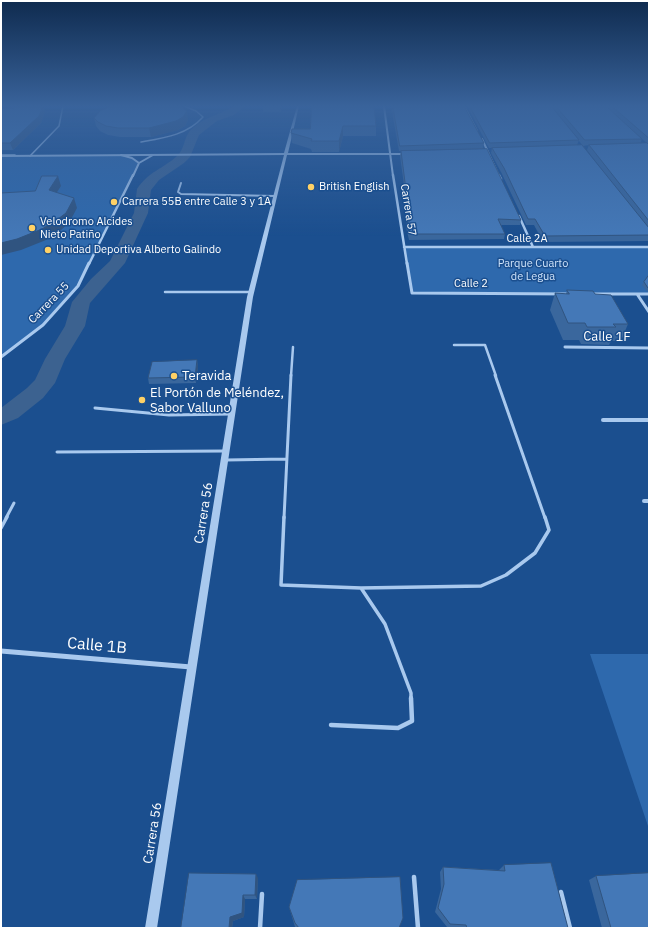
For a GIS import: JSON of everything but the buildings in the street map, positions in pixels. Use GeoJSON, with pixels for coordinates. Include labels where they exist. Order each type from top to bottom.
{"type":"FeatureCollection","features":[{"type":"Feature","properties":{"kind":"street"},"geometry":{"type":"LineString","coordinates":[[30,156],[36,149]]}},
{"type":"Feature","properties":{"kind":"street","name":"Carrera 56"},"geometry":{"type":"LineString","coordinates":[[150,928],[251,292],[287,149]]}},
{"type":"Feature","properties":{"kind":"street","name":"Carrera 57"},"geometry":{"type":"LineString","coordinates":[[389,149],[412,292]]}},
{"type":"Feature","properties":{"kind":"street"},"geometry":{"type":"LineString","coordinates":[[488,149],[501,179]]}},
{"type":"Feature","properties":{"kind":"street"},"geometry":{"type":"LineString","coordinates":[[481,152],[496,152]]}},
{"type":"Feature","properties":{"kind":"street"},"geometry":{"type":"LineString","coordinates":[[1,155],[413,154]]}},
{"type":"Feature","properties":{"kind":"street"},"geometry":{"type":"LineString","coordinates":[[120,155],[132,158],[139,163],[142,160],[154,155]]}},
{"type":"Feature","properties":{"kind":"street","name":"Carrera 55"},"geometry":{"type":"LineString","coordinates":[[1,357],[43,325],[78,286],[139,163]]}},
{"type":"Feature","properties":{"kind":"street"},"geometry":{"type":"LineString","coordinates":[[517,213],[533,247]]}},
{"type":"Feature","properties":{"kind":"street","name":"Calle 2A"},"geometry":{"type":"LineString","coordinates":[[404,247],[649,247]]}},
{"type":"Feature","properties":{"kind":"street","name":"Calle 2"},"geometry":{"type":"LineString","coordinates":[[412,292],[575,294]]}},
{"type":"Feature","properties":{"kind":"street"},"geometry":{"type":"LineString","coordinates":[[589,294],[649,294]]}},
{"type":"Feature","properties":{"kind":"street"},"geometry":{"type":"LineString","coordinates":[[637,294],[649,312]]}},
{"type":"Feature","properties":{"kind":"street","name":"Calle 1F"},"geometry":{"type":"LineString","coordinates":[[565,347],[649,348]]}},
{"type":"Feature","properties":{"kind":"street"},"geometry":{"type":"LineString","coordinates":[[603,420],[649,420]]}},
{"type":"Feature","properties":{"kind":"street","name":"Calle 1B"},"geometry":{"type":"LineString","coordinates":[[1,651],[192,667]]}},
{"type":"Feature","properties":{"kind":"lane"},"geometry":{"type":"LineString","coordinates":[[181,183],[178,192],[181,194],[275,196]]}},
{"type":"Feature","properties":{"kind":"lane"},"geometry":{"type":"LineString","coordinates":[[165,292],[251,292]]}},
{"type":"Feature","properties":{"kind":"lane"},"geometry":{"type":"LineString","coordinates":[[293,347],[286,459],[281,585],[361,588],[481,586],[506,575],[535,553],[549,530],[485,344],[454,345]]}},
{"type":"Feature","properties":{"kind":"lane"},"geometry":{"type":"LineString","coordinates":[[94,408],[169,415],[231,414]]}},
{"type":"Feature","properties":{"kind":"lane"},"geometry":{"type":"LineString","coordinates":[[57,452],[226,451]]}},
{"type":"Feature","properties":{"kind":"lane"},"geometry":{"type":"LineString","coordinates":[[224,460],[286,459]]}},
{"type":"Feature","properties":{"kind":"lane"},"geometry":{"type":"LineString","coordinates":[[1,528],[14,503]]}},
{"type":"Feature","properties":{"kind":"lane"},"geometry":{"type":"LineString","coordinates":[[332,725],[398,728],[412,721],[411,693],[385,624],[361,588]]}},
{"type":"Feature","properties":{"kind":"lane"},"geometry":{"type":"LineString","coordinates":[[414,877],[418,928]]}},
{"type":"Feature","properties":{"kind":"lane"},"geometry":{"type":"LineString","coordinates":[[561,892],[570,928]]}},
{"type":"Feature","properties":{"kind":"lane"},"geometry":{"type":"LineString","coordinates":[[260,928],[262,894]]}},
{"type":"Feature","properties":{"kind":"green space","name":"Unidad Deportiva Alberto Galindo"},"geometry":{"type":"Polygon","coordinates":[[[120,155],[132,158],[139,163],[78,286],[43,325],[1,357],[1,156],[120,155]]]}},
{"type":"Feature","properties":{"kind":"green space","name":"Parque Cuarto de Legua"},"geometry":{"type":"Polygon","coordinates":[[[404,247],[649,247],[649,294],[412,293],[404,247]]]}},
{"type":"Feature","properties":{"kind":"green space"},"geometry":{"type":"Polygon","coordinates":[[[590,654],[649,654],[649,829],[590,654]]]}},
{"type":"Feature","properties":{"kind":"waterway"},"geometry":{"type":"LineString","coordinates":[[1,417],[10,413],[35,393],[44,383],[55,359],[75,326],[81,302],[117,263],[141,213],[144,189],[154,177],[180,160],[186,154],[188,149]]}},
{"type":"Feature","properties":{"kind":"place","name":"British English"},"geometry":{"type":"Point","coordinates":[311,187]}},
{"type":"Feature","properties":{"kind":"place","name":"Carrera 55B entre Calle 3 y 1A"},"geometry":{"type":"Point","coordinates":[114,202]}},
{"type":"Feature","properties":{"kind":"place","name":"Velodromo Alcides Nieto Patiño"},"geometry":{"type":"Point","coordinates":[32,228]}},
{"type":"Feature","properties":{"kind":"place","name":"Unidad Deportiva Alberto Galindo"},"geometry":{"type":"Point","coordinates":[48,250]}},
{"type":"Feature","properties":{"kind":"place","name":"Teravida"},"geometry":{"type":"Point","coordinates":[174,376]}},
{"type":"Feature","properties":{"kind":"place","name":"El Portón de Meléndez, Sabor Valluno"},"geometry":{"type":"Point","coordinates":[142,400]}}]}
